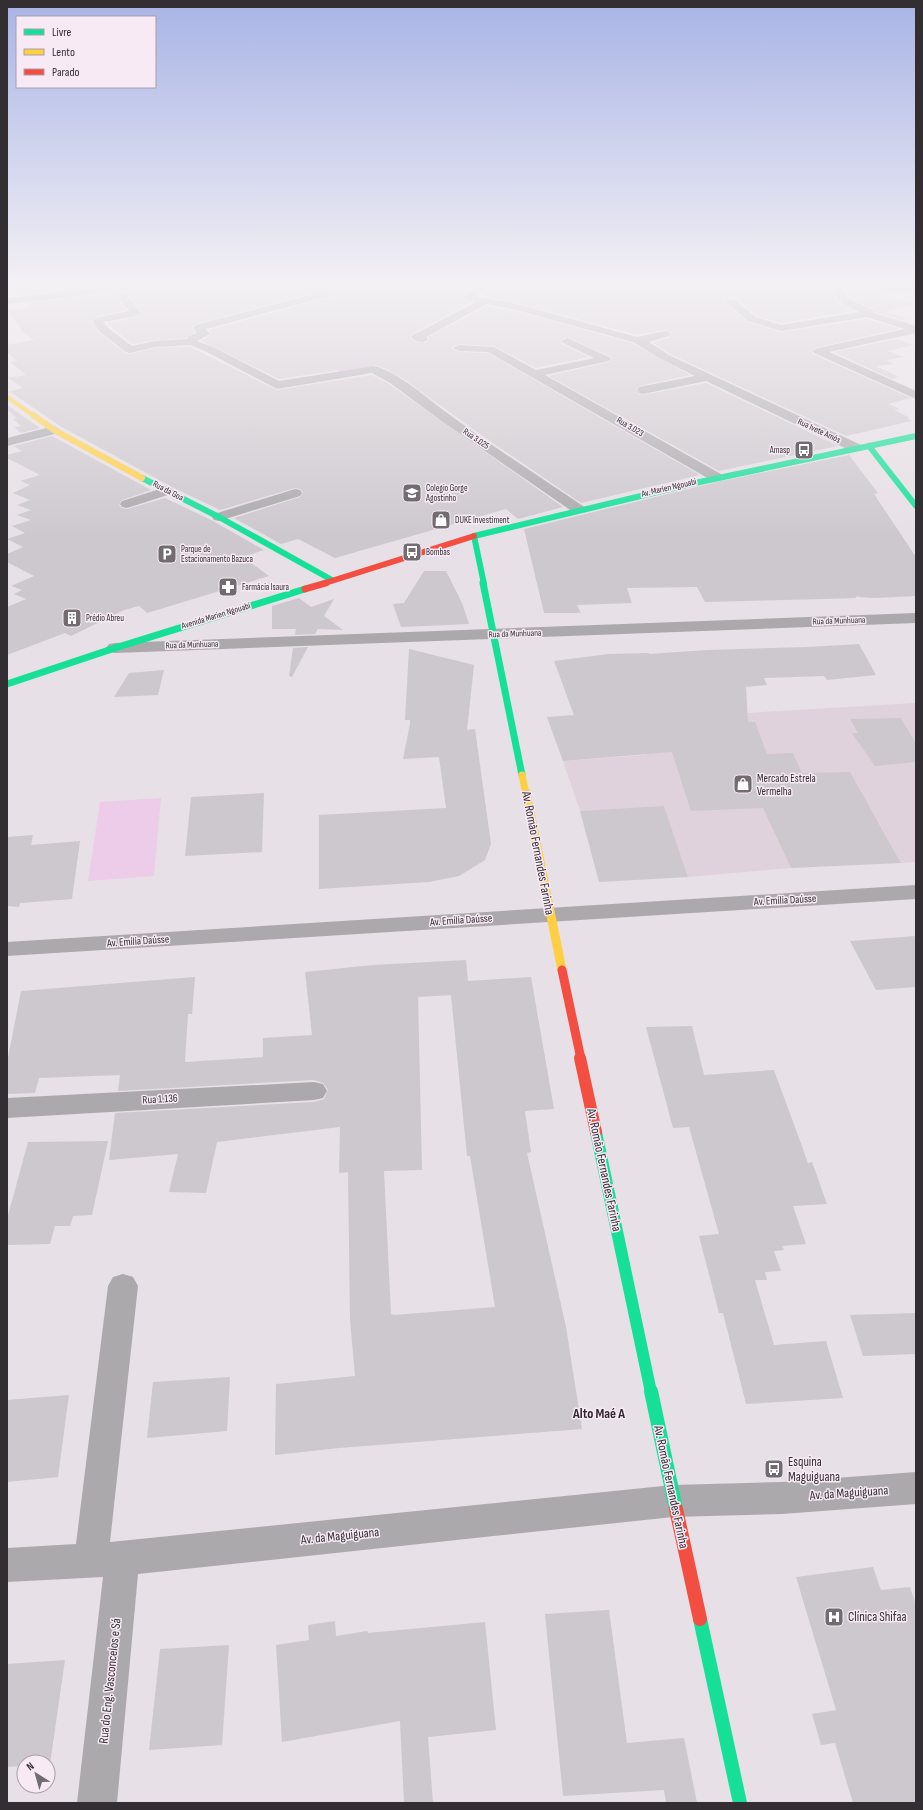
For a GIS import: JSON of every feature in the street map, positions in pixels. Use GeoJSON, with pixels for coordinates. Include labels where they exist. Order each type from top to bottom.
{"type":"FeatureCollection","features":[{"type":"Feature","properties":{"kind":"street","name":"Rua 3.025"},"geometry":{"type":"LineString","coordinates":[[242,366],[277,385],[374,369],[394,380],[447,419],[578,509]]}},
{"type":"Feature","properties":{"kind":"street","name":"Rua 3.023"},"geometry":{"type":"LineString","coordinates":[[521,366],[716,477]]}},
{"type":"Feature","properties":{"kind":"street"},"geometry":{"type":"LineString","coordinates":[[535,374],[573,366]]}},
{"type":"Feature","properties":{"kind":"street","name":"Rua Ivete Amós"},"geometry":{"type":"LineString","coordinates":[[684,366],[856,448]]}},
{"type":"Feature","properties":{"kind":"street"},"geometry":{"type":"LineString","coordinates":[[852,366],[916,395]]}},
{"type":"Feature","properties":{"kind":"street"},"geometry":{"type":"LineString","coordinates":[[643,390],[708,378]]}},
{"type":"Feature","properties":{"kind":"street","name":"Rua da Goa"},"geometry":{"type":"LineString","coordinates":[[10,401],[54,430],[166,491],[219,517],[332,580]]}},
{"type":"Feature","properties":{"kind":"street"},"geometry":{"type":"LineString","coordinates":[[7,442],[54,430]]}},
{"type":"Feature","properties":{"kind":"street","name":"Av. Marien Ngouabi"},"geometry":{"type":"LineString","coordinates":[[425,551],[474,536],[578,509],[716,477],[916,436]]}},
{"type":"Feature","properties":{"kind":"street"},"geometry":{"type":"LineString","coordinates":[[869,446],[916,506]]}},
{"type":"Feature","properties":{"kind":"street"},"geometry":{"type":"LineString","coordinates":[[127,504],[166,491]]}},
{"type":"Feature","properties":{"kind":"street"},"geometry":{"type":"LineString","coordinates":[[219,517],[295,493]]}},
{"type":"Feature","properties":{"kind":"street","name":"Av. Romão Fernandes Farinha"},"geometry":{"type":"LineString","coordinates":[[474,536],[496,635],[550,914],[673,1501],[740,1803]]}},
{"type":"Feature","properties":{"kind":"street","name":"Avenida Marien Ngouabi"},"geometry":{"type":"LineString","coordinates":[[7,684],[115,648],[425,551]]}},
{"type":"Feature","properties":{"kind":"street","name":"Rua da Munhuana"},"geometry":{"type":"LineString","coordinates":[[115,648],[496,635],[916,618]]}},
{"type":"Feature","properties":{"kind":"street","name":"Av. Emília Daússe"},"geometry":{"type":"LineString","coordinates":[[7,949],[916,892]]}},
{"type":"Feature","properties":{"kind":"street","name":"Rua 1.136"},"geometry":{"type":"LineString","coordinates":[[7,1108],[314,1090]]}},
{"type":"Feature","properties":{"kind":"street","name":"Rua do Eng. Vasconcelos e Sá"},"geometry":{"type":"LineString","coordinates":[[97,1803],[106,1560],[123,1286]]}},
{"type":"Feature","properties":{"kind":"street","name":"Av. da Maguiguana"},"geometry":{"type":"LineString","coordinates":[[7,1565],[106,1560],[673,1501],[782,1498],[916,1488]]}},
{"type":"Feature","properties":{"kind":"shaded area","name":"Mercado Estrela Vermelha"},"geometry":{"type":"Polygon","coordinates":[[[916,703],[916,862],[901,863],[878,821],[773,828],[791,868],[688,877],[664,807],[580,811],[563,761],[646,755],[629,720],[916,703]]]}},
{"type":"Feature","properties":{"kind":"shaded area"},"geometry":{"type":"Polygon","coordinates":[[[161,798],[154,876],[88,881],[100,802],[161,798]]]}},
{"type":"Feature","properties":{"kind":"building"},"geometry":{"type":"Polygon","coordinates":[[[15,366],[229,366],[277,390],[372,375],[389,384],[563,507],[518,519],[506,509],[335,558],[298,539],[281,544],[234,518],[300,497],[303,492],[300,489],[295,488],[220,510],[172,487],[60,426],[12,393],[7,392],[23,388],[8,378],[26,375],[15,366]]]}},
{"type":"Feature","properties":{"kind":"building"},"geometry":{"type":"Polygon","coordinates":[[[253,366],[364,366],[279,379],[253,366]]]}},
{"type":"Feature","properties":{"kind":"building"},"geometry":{"type":"Polygon","coordinates":[[[379,366],[511,366],[700,475],[581,503],[484,437],[404,379],[379,366]]]}},
{"type":"Feature","properties":{"kind":"building"},"geometry":{"type":"Polygon","coordinates":[[[590,366],[675,366],[690,375],[639,386],[636,389],[639,394],[643,395],[706,383],[838,446],[719,471],[549,376],[590,366]]]}},
{"type":"Feature","properties":{"kind":"building"},"geometry":{"type":"Polygon","coordinates":[[[697,366],[841,366],[911,398],[888,404],[900,409],[894,410],[910,418],[907,418],[912,421],[846,436],[697,366]]]}},
{"type":"Feature","properties":{"kind":"building"},"geometry":{"type":"Polygon","coordinates":[[[865,366],[877,366],[899,377],[892,379],[865,366]]]}},
{"type":"Feature","properties":{"kind":"building"},"geometry":{"type":"Polygon","coordinates":[[[7,405],[40,428],[21,433],[14,427],[21,426],[13,419],[17,418],[7,410],[7,405]]]}},
{"type":"Feature","properties":{"kind":"building"},"geometry":{"type":"Polygon","coordinates":[[[52,436],[151,490],[122,500],[119,505],[122,508],[127,509],[165,498],[213,521],[264,550],[243,557],[269,576],[147,613],[139,606],[124,610],[71,636],[65,633],[7,655],[7,607],[26,599],[14,594],[22,590],[11,586],[34,576],[7,562],[7,554],[23,547],[7,539],[25,533],[12,526],[31,520],[17,515],[31,510],[17,505],[30,500],[13,493],[30,485],[20,481],[40,475],[7,458],[7,455],[22,451],[14,446],[52,436]]]}},
{"type":"Feature","properties":{"kind":"building"},"geometry":{"type":"Polygon","coordinates":[[[849,455],[878,493],[874,494],[916,557],[916,596],[875,598],[858,596],[855,598],[705,602],[697,587],[627,588],[632,603],[577,605],[581,613],[544,613],[524,529],[721,481],[849,455]]]}},
{"type":"Feature","properties":{"kind":"building"},"geometry":{"type":"Polygon","coordinates":[[[424,571],[446,571],[462,603],[469,624],[401,627],[393,604],[404,603],[424,571]]]}},
{"type":"Feature","properties":{"kind":"building"},"geometry":{"type":"Polygon","coordinates":[[[299,598],[311,607],[334,599],[324,616],[343,630],[318,629],[315,634],[295,635],[296,629],[272,629],[272,606],[299,598]]]}},
{"type":"Feature","properties":{"kind":"building"},"geometry":{"type":"Polygon","coordinates":[[[859,644],[876,675],[827,680],[824,676],[764,678],[767,685],[746,687],[748,722],[755,722],[767,754],[793,753],[802,773],[850,772],[901,863],[791,868],[763,808],[691,811],[672,752],[563,761],[547,717],[574,715],[554,661],[609,654],[649,654],[707,650],[859,644]]]}},
{"type":"Feature","properties":{"kind":"building"},"geometry":{"type":"Polygon","coordinates":[[[308,647],[292,677],[289,676],[293,648],[308,647]]]}},
{"type":"Feature","properties":{"kind":"building"},"geometry":{"type":"Polygon","coordinates":[[[409,649],[474,665],[467,730],[475,729],[491,844],[485,860],[459,876],[429,882],[319,889],[319,815],[446,808],[439,757],[403,759],[410,724],[410,720],[405,720],[409,649]]]}},
{"type":"Feature","properties":{"kind":"building"},"geometry":{"type":"Polygon","coordinates":[[[164,670],[158,695],[114,697],[129,673],[164,670]]]}},
{"type":"Feature","properties":{"kind":"building"},"geometry":{"type":"Polygon","coordinates":[[[901,718],[916,744],[916,762],[875,766],[852,733],[858,733],[850,719],[901,718]]]}},
{"type":"Feature","properties":{"kind":"building"},"geometry":{"type":"Polygon","coordinates":[[[264,793],[262,852],[185,856],[191,797],[264,793]]]}},
{"type":"Feature","properties":{"kind":"building"},"geometry":{"type":"Polygon","coordinates":[[[664,806],[688,877],[599,882],[580,811],[664,806]]]}},
{"type":"Feature","properties":{"kind":"building"},"geometry":{"type":"Polygon","coordinates":[[[33,835],[31,845],[80,841],[72,899],[20,903],[19,907],[7,906],[7,837],[33,835]]]}},
{"type":"Feature","properties":{"kind":"building"},"geometry":{"type":"Polygon","coordinates":[[[916,936],[916,987],[876,990],[850,941],[916,936]]]}},
{"type":"Feature","properties":{"kind":"building"},"geometry":{"type":"Polygon","coordinates":[[[466,960],[468,981],[531,977],[554,1109],[525,1111],[531,1152],[527,1153],[566,1327],[582,1429],[339,1448],[275,1455],[276,1384],[355,1376],[350,1319],[348,1172],[339,1173],[340,1127],[217,1142],[206,1193],[169,1192],[178,1154],[109,1160],[115,1113],[314,1102],[324,1099],[328,1090],[323,1083],[314,1080],[118,1091],[120,1075],[39,1078],[35,1093],[7,1094],[7,1063],[21,991],[195,977],[192,1014],[188,1014],[185,1062],[263,1057],[263,1038],[312,1035],[305,972],[373,965],[466,960]],[[451,995],[418,997],[422,1170],[384,1171],[391,1314],[495,1307],[470,1156],[467,1156],[451,995]]]}},
{"type":"Feature","properties":{"kind":"building"},"geometry":{"type":"Polygon","coordinates":[[[692,1026],[704,1075],[774,1070],[808,1163],[812,1162],[827,1204],[793,1206],[806,1244],[782,1246],[784,1250],[774,1251],[781,1271],[765,1272],[767,1280],[755,1280],[774,1345],[826,1341],[843,1398],[746,1404],[723,1313],[719,1313],[699,1236],[719,1234],[689,1127],[673,1128],[646,1027],[692,1026]]]}},
{"type":"Feature","properties":{"kind":"building"},"geometry":{"type":"Polygon","coordinates":[[[108,1141],[92,1215],[73,1216],[70,1226],[55,1226],[50,1244],[7,1245],[7,1219],[28,1142],[108,1141]]]}},
{"type":"Feature","properties":{"kind":"building"},"geometry":{"type":"Polygon","coordinates":[[[916,1313],[916,1354],[863,1356],[850,1315],[916,1313]]]}},
{"type":"Feature","properties":{"kind":"building"},"geometry":{"type":"Polygon","coordinates":[[[230,1377],[227,1431],[147,1438],[153,1382],[230,1377]]]}},
{"type":"Feature","properties":{"kind":"building"},"geometry":{"type":"Polygon","coordinates":[[[69,1395],[58,1477],[7,1482],[7,1400],[69,1395]]]}},
{"type":"Feature","properties":{"kind":"building"},"geometry":{"type":"Polygon","coordinates":[[[873,1567],[881,1590],[910,1587],[916,1605],[916,1803],[853,1803],[835,1743],[821,1745],[812,1714],[836,1710],[796,1577],[873,1567]]]}},
{"type":"Feature","properties":{"kind":"building"},"geometry":{"type":"Polygon","coordinates":[[[609,1610],[627,1743],[684,1738],[697,1803],[666,1803],[664,1790],[563,1796],[545,1614],[609,1610]]]}},
{"type":"Feature","properties":{"kind":"building"},"geometry":{"type":"Polygon","coordinates":[[[335,1621],[336,1636],[367,1631],[368,1633],[485,1622],[496,1730],[428,1737],[433,1803],[404,1803],[400,1721],[282,1742],[276,1645],[309,1640],[308,1625],[335,1621]]]}},
{"type":"Feature","properties":{"kind":"building"},"geometry":{"type":"Polygon","coordinates":[[[229,1645],[222,1745],[149,1750],[160,1649],[229,1645]]]}},
{"type":"Feature","properties":{"kind":"building"},"geometry":{"type":"Polygon","coordinates":[[[65,1660],[51,1754],[16,1754],[16,1766],[7,1767],[7,1664],[65,1660]]]}},
{"type":"Feature","properties":{"kind":"waterway"},"geometry":{"type":"LineString","coordinates":[[340,372],[362,366]]}},
{"type":"Feature","properties":{"kind":"traffic: fast"},"geometry":{"type":"LineString","coordinates":[[474,536],[695,483],[916,436]]}},
{"type":"Feature","properties":{"kind":"traffic: fast"},"geometry":{"type":"LineString","coordinates":[[869,446],[916,506]]}},
{"type":"Feature","properties":{"kind":"traffic: fast"},"geometry":{"type":"LineString","coordinates":[[142,478],[219,517],[332,580]]}},
{"type":"Feature","properties":{"kind":"traffic: fast"},"geometry":{"type":"LineString","coordinates":[[474,536],[522,775]]}},
{"type":"Feature","properties":{"kind":"traffic: fast"},"geometry":{"type":"LineString","coordinates":[[7,684],[115,648],[305,589]]}},
{"type":"Feature","properties":{"kind":"traffic: fast"},"geometry":{"type":"LineString","coordinates":[[596,1132],[676,1509]]}},
{"type":"Feature","properties":{"kind":"traffic: fast"},"geometry":{"type":"LineString","coordinates":[[700,1619],[740,1803]]}},
{"type":"Feature","properties":{"kind":"traffic: slow"},"geometry":{"type":"LineString","coordinates":[[7,397],[54,430],[142,478]]}},
{"type":"Feature","properties":{"kind":"traffic: slow"},"geometry":{"type":"LineString","coordinates":[[522,775],[562,970]]}},
{"type":"Feature","properties":{"kind":"traffic: jam"},"geometry":{"type":"LineString","coordinates":[[305,589],[474,536]]}},
{"type":"Feature","properties":{"kind":"traffic: jam"},"geometry":{"type":"LineString","coordinates":[[562,970],[596,1132]]}},
{"type":"Feature","properties":{"kind":"traffic: jam"},"geometry":{"type":"LineString","coordinates":[[676,1509],[700,1619]]}},
{"type":"Feature","properties":{"kind":"place","name":"Amasp"},"geometry":{"type":"Point","coordinates":[804,450]}},
{"type":"Feature","properties":{"kind":"place","name":"Colegio Gorge Agostinho"},"geometry":{"type":"Point","coordinates":[412,493]}},
{"type":"Feature","properties":{"kind":"place","name":"DUKE Investiment"},"geometry":{"type":"Point","coordinates":[441,520]}},
{"type":"Feature","properties":{"kind":"place","name":"Bombas"},"geometry":{"type":"Point","coordinates":[412,552]}},
{"type":"Feature","properties":{"kind":"place","name":"Parque de Estacionamento Bazuca"},"geometry":{"type":"Point","coordinates":[167,554]}},
{"type":"Feature","properties":{"kind":"place","name":"Farmácia Isaura"},"geometry":{"type":"Point","coordinates":[228,587]}},
{"type":"Feature","properties":{"kind":"place","name":"Prédio Abreu"},"geometry":{"type":"Point","coordinates":[72,618]}},
{"type":"Feature","properties":{"kind":"place","name":"Mercado Estrela Vermelha"},"geometry":{"type":"Point","coordinates":[743,784]}},
{"type":"Feature","properties":{"kind":"place","name":"Esquina Maguiguana"},"geometry":{"type":"Point","coordinates":[774,1469]}},
{"type":"Feature","properties":{"kind":"place","name":"Clínica Shifaa"},"geometry":{"type":"Point","coordinates":[834,1617]}},
{"type":"Feature","properties":{"kind":"district","name":"Alto Maé A"},"geometry":{"type":"Point","coordinates":[599,1413]}}]}
